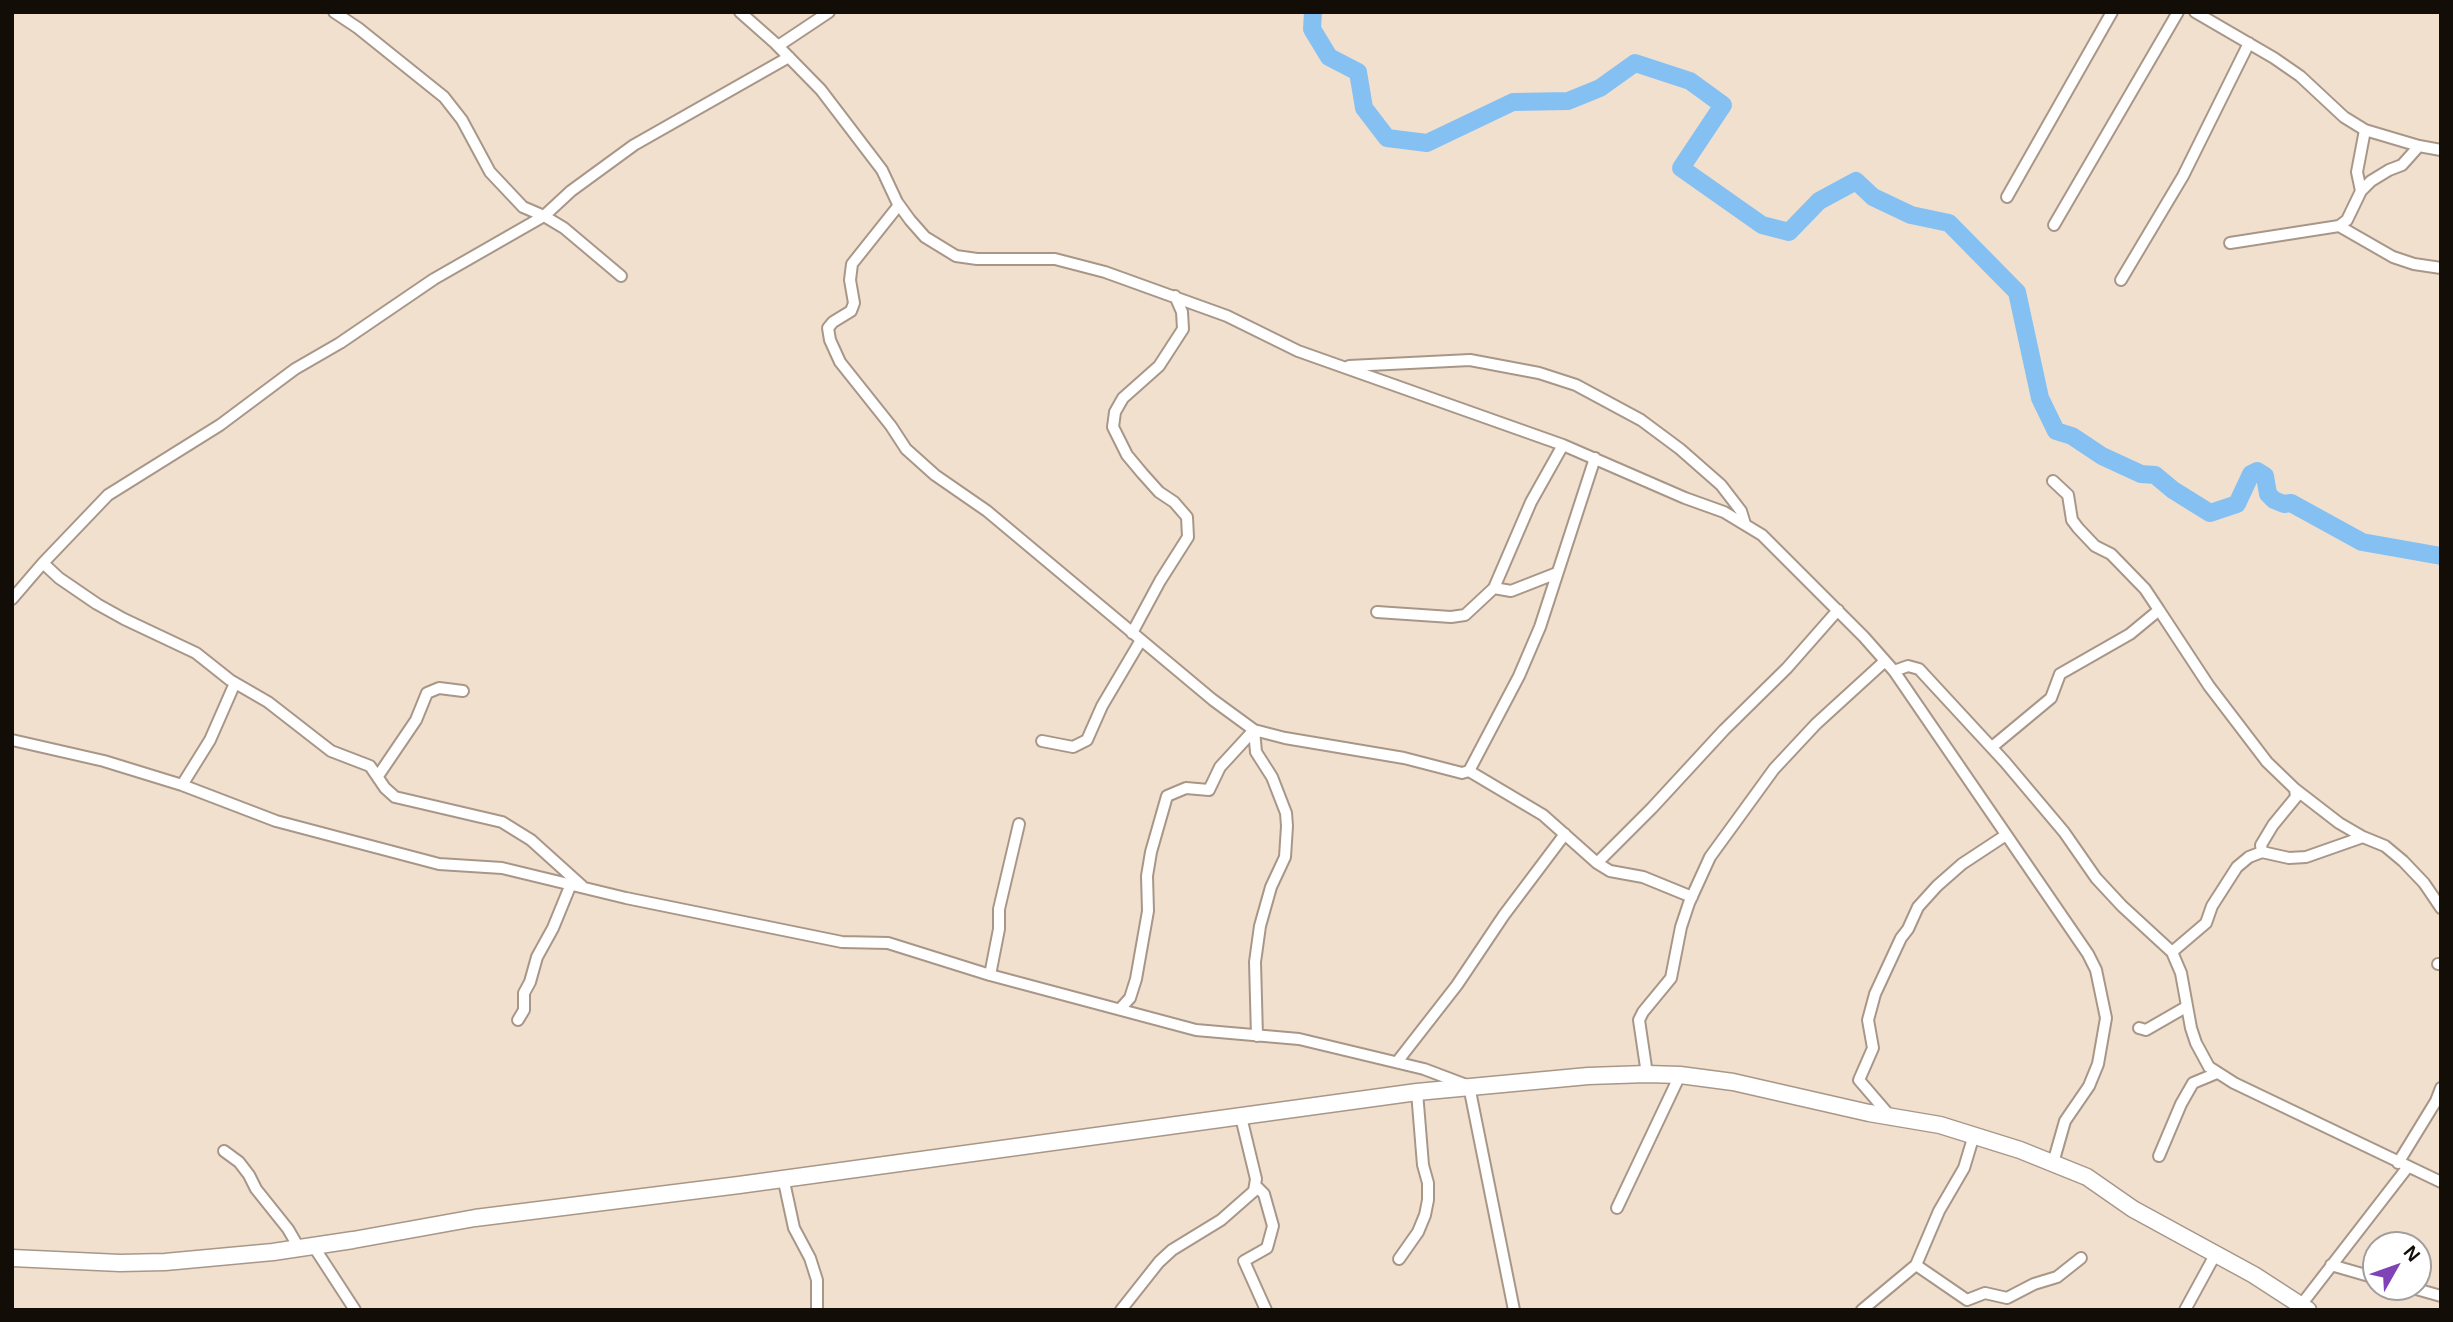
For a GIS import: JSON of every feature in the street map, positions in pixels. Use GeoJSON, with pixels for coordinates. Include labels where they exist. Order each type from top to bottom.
{"type":"FeatureCollection","features":[{"type":"Feature","properties":{"kind":"street"},"geometry":{"type":"LineString","coordinates":[[334,12],[444,97],[462,120],[490,172],[523,207],[564,229],[621,276]]}},
{"type":"Feature","properties":{"kind":"street"},"geometry":{"type":"LineString","coordinates":[[740,12],[821,90],[882,170],[899,205],[925,237],[956,256],[977,259],[1055,258],[1105,271],[1248,325],[1298,351],[1563,445],[1724,512],[1762,535],[1838,610],[1894,671],[2088,954],[2096,970],[2106,1018],[2098,1064],[2089,1086],[2065,1121],[2053,1163]]}},
{"type":"Feature","properties":{"kind":"street"},"geometry":{"type":"LineString","coordinates":[[778,46],[830,12]]}},
{"type":"Feature","properties":{"kind":"street"},"geometry":{"type":"LineString","coordinates":[[2007,197],[2112,12]]}},
{"type":"Feature","properties":{"kind":"street"},"geometry":{"type":"LineString","coordinates":[[2054,225],[2178,12]]}},
{"type":"Feature","properties":{"kind":"street"},"geometry":{"type":"LineString","coordinates":[[2195,12],[2300,76],[2344,117],[2365,130],[2441,150]]}},
{"type":"Feature","properties":{"kind":"street"},"geometry":{"type":"LineString","coordinates":[[2121,281],[2183,176],[2249,43]]}},
{"type":"Feature","properties":{"kind":"street"},"geometry":{"type":"LineString","coordinates":[[12,599],[108,495],[219,425],[295,369],[340,343],[434,279],[544,216],[571,191],[634,145],[789,57]]}},
{"type":"Feature","properties":{"kind":"street"},"geometry":{"type":"LineString","coordinates":[[2361,191],[2357,172],[2365,130]]}},
{"type":"Feature","properties":{"kind":"street"},"geometry":{"type":"LineString","coordinates":[[2230,243],[2339,226],[2347,220],[2361,191],[2371,181],[2402,165],[2419,146]]}},
{"type":"Feature","properties":{"kind":"street"},"geometry":{"type":"LineString","coordinates":[[899,205],[852,264],[850,280],[854,303],[851,311],[828,328],[834,352],[906,449],[935,475],[987,511],[1213,700],[1254,730],[1404,758],[1462,773],[1469,771],[1519,676],[1540,627],[1595,458]]}},
{"type":"Feature","properties":{"kind":"street"},"geometry":{"type":"LineString","coordinates":[[2339,226],[2393,257],[2414,264],[2441,268]]}},
{"type":"Feature","properties":{"kind":"street"},"geometry":{"type":"LineString","coordinates":[[1042,741],[1073,747],[1087,740],[1188,537],[1187,517],[1142,473],[1128,455],[1113,427],[1115,412],[1123,398],[1159,366],[1183,329],[1182,312],[1175,296]]}},
{"type":"Feature","properties":{"kind":"street"},"geometry":{"type":"LineString","coordinates":[[1343,366],[1470,360],[1539,373],[1576,385],[1641,420],[1680,449],[1721,485],[1741,510],[1745,524]]}},
{"type":"Feature","properties":{"kind":"street"},"geometry":{"type":"LineString","coordinates":[[1377,612],[1451,617],[1465,615],[1494,588],[1531,502],[1563,445]]}},
{"type":"Feature","properties":{"kind":"street"},"geometry":{"type":"LineString","coordinates":[[2053,481],[2068,495],[2072,520],[2078,528],[2095,546],[2111,554],[2145,589],[2197,669],[2252,744],[2295,789],[2339,823],[2385,846],[2403,861],[2424,883],[2441,908]]}},
{"type":"Feature","properties":{"kind":"street"},"geometry":{"type":"LineString","coordinates":[[43,563],[59,578],[97,604],[185,646],[268,702],[321,744],[370,766],[385,788],[395,797],[407,802],[502,822],[531,840],[583,887]]}},
{"type":"Feature","properties":{"kind":"street"},"geometry":{"type":"LineString","coordinates":[[1494,588],[1511,591],[1557,573]]}},
{"type":"Feature","properties":{"kind":"street"},"geometry":{"type":"LineString","coordinates":[[1597,863],[1787,668],[1838,610]]}},
{"type":"Feature","properties":{"kind":"street"},"geometry":{"type":"LineString","coordinates":[[1992,747],[2051,698],[2060,674],[2130,634],[2159,610]]}},
{"type":"Feature","properties":{"kind":"street"},"geometry":{"type":"LineString","coordinates":[[1647,1074],[1639,1020],[1671,978],[1675,950],[1692,897],[1710,858],[1774,769],[1816,724],[1885,661]]}},
{"type":"Feature","properties":{"kind":"street"},"geometry":{"type":"LineString","coordinates":[[1894,671],[1908,666],[1919,669],[1992,747],[2064,832],[2096,878],[2172,952],[2181,973],[2186,1007],[2196,1043],[2209,1066],[2217,1073],[2441,1182]]}},
{"type":"Feature","properties":{"kind":"street"},"geometry":{"type":"LineString","coordinates":[[182,785],[210,740],[235,682]]}},
{"type":"Feature","properties":{"kind":"street"},"geometry":{"type":"LineString","coordinates":[[378,776],[416,720],[428,693],[439,688],[463,691]]}},
{"type":"Feature","properties":{"kind":"street"},"geometry":{"type":"LineString","coordinates":[[1120,1009],[1130,998],[1136,979],[1148,912],[1147,876],[1151,852],[1167,796],[1186,788],[1209,790],[1220,767],[1254,730]]}},
{"type":"Feature","properties":{"kind":"street"},"geometry":{"type":"LineString","coordinates":[[1254,730],[1256,752],[1272,776],[1286,813],[1287,826],[1285,857],[1271,887],[1260,926],[1255,962],[1257,1036]]}},
{"type":"Feature","properties":{"kind":"street"},"geometry":{"type":"LineString","coordinates":[[12,740],[104,761],[182,785],[276,821],[439,864],[502,868],[638,901],[842,943],[888,943],[990,975],[1196,1030],[1299,1039],[1424,1069],[1468,1086]]}},
{"type":"Feature","properties":{"kind":"street"},"geometry":{"type":"LineString","coordinates":[[1469,771],[1544,815],[1597,863],[1610,871],[1643,877],[1692,897]]}},
{"type":"Feature","properties":{"kind":"street"},"geometry":{"type":"LineString","coordinates":[[2262,852],[2261,845],[2273,825],[2296,797],[2295,789]]}},
{"type":"Feature","properties":{"kind":"street"},"geometry":{"type":"LineString","coordinates":[[990,975],[999,929],[999,909],[1019,824]]}},
{"type":"Feature","properties":{"kind":"street"},"geometry":{"type":"LineString","coordinates":[[1397,1062],[1450,995],[1504,915],[1565,835]]}},
{"type":"Feature","properties":{"kind":"street"},"geometry":{"type":"LineString","coordinates":[[1890,1117],[1859,1080],[1872,1048],[1868,1020],[1875,994],[1918,907],[1962,864],[2006,835]]}},
{"type":"Feature","properties":{"kind":"street"},"geometry":{"type":"LineString","coordinates":[[2172,952],[2206,923],[2212,906],[2237,867],[2249,857],[2262,852],[2289,858],[2306,857],[2363,837]]}},
{"type":"Feature","properties":{"kind":"street"},"geometry":{"type":"LineString","coordinates":[[518,1020],[524,1010],[524,993],[537,957],[553,928],[570,884]]}},
{"type":"Feature","properties":{"kind":"street"},"geometry":{"type":"LineString","coordinates":[[2139,1028],[2146,1030],[2186,1007]]}},
{"type":"Feature","properties":{"kind":"street"},"geometry":{"type":"LineString","coordinates":[[2159,1156],[2193,1083],[2217,1073]]}},
{"type":"Feature","properties":{"kind":"street"},"geometry":{"type":"LineString","coordinates":[[12,1258],[120,1263],[166,1262],[307,1247],[442,1223],[1417,1092],[1647,1074],[1732,1082],[1890,1117],[1940,1125],[1974,1135],[2087,1177],[2133,1209],[2254,1275],[2305,1307],[2330,1265],[2402,1165],[2441,1088]]}},
{"type":"Feature","properties":{"kind":"street"},"geometry":{"type":"LineString","coordinates":[[1617,1208],[1680,1075]]}},
{"type":"Feature","properties":{"kind":"street"},"geometry":{"type":"LineString","coordinates":[[1468,1086],[1514,1310]]}},
{"type":"Feature","properties":{"kind":"street"},"geometry":{"type":"LineString","coordinates":[[1399,1259],[1418,1233],[1428,1200],[1417,1092]]}},
{"type":"Feature","properties":{"kind":"street"},"geometry":{"type":"LineString","coordinates":[[1241,1117],[1256,1186],[1264,1195],[1273,1226],[1267,1248],[1244,1261],[1266,1310]]}},
{"type":"Feature","properties":{"kind":"street"},"geometry":{"type":"LineString","coordinates":[[1862,1310],[1916,1265],[1938,1211],[1964,1168],[1974,1135]]}},
{"type":"Feature","properties":{"kind":"street"},"geometry":{"type":"LineString","coordinates":[[223,1151],[239,1162],[256,1189],[288,1229],[307,1247],[355,1310]]}},
{"type":"Feature","properties":{"kind":"street"},"geometry":{"type":"LineString","coordinates":[[783,1177],[794,1228],[810,1258],[817,1280],[817,1310]]}},
{"type":"Feature","properties":{"kind":"street"},"geometry":{"type":"LineString","coordinates":[[1121,1310],[1159,1262],[1172,1250],[1221,1220],[1250,1197],[1256,1186]]}},
{"type":"Feature","properties":{"kind":"street"},"geometry":{"type":"LineString","coordinates":[[2185,1310],[2215,1255]]}},
{"type":"Feature","properties":{"kind":"street"},"geometry":{"type":"LineString","coordinates":[[1916,1265],[1967,1300],[1985,1293],[2007,1298],[2034,1284],[2057,1277],[2081,1258]]}},
{"type":"Feature","properties":{"kind":"street"},"geometry":{"type":"LineString","coordinates":[[2330,1265],[2362,1274]]}},
{"type":"Feature","properties":{"kind":"waterway"},"geometry":{"type":"LineString","coordinates":[[1313,12],[1312,29],[1329,57],[1358,72],[1364,108],[1387,138],[1427,143],[1513,102],[1568,101],[1600,88],[1635,63],[1690,81],[1723,105],[1681,168],[1762,225],[1789,232],[1819,201],[1856,181],[1873,197],[1911,215],[1949,223],[2017,292],[2040,398],[2056,431],[2072,436],[2102,456],[2141,474],[2155,475],[2173,490],[2210,513],[2237,504],[2251,474],[2257,471],[2265,476],[2268,494],[2274,500],[2284,504],[2291,503],[2362,542],[2441,556]]}}]}
